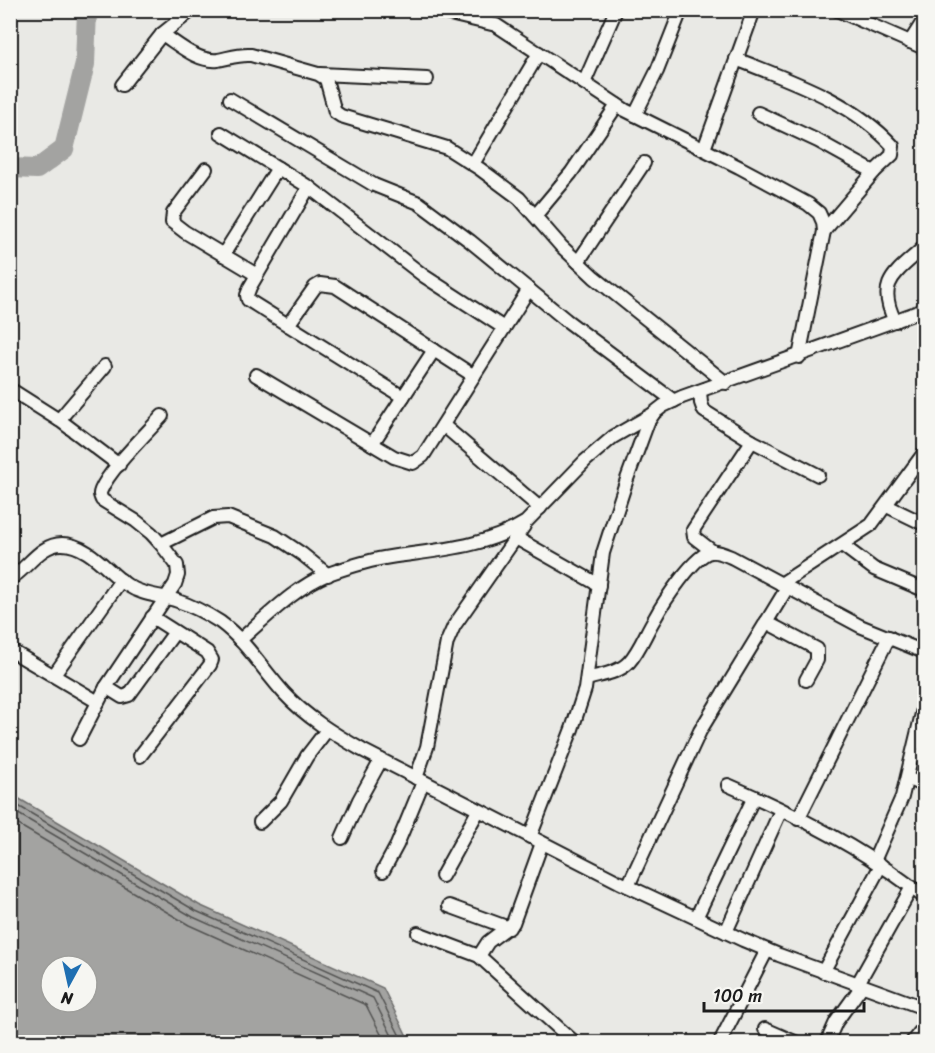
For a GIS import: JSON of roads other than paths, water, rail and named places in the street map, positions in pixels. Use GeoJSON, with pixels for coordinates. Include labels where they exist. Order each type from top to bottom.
{"type":"FeatureCollection","features":[{"type":"Feature","properties":{"kind":"street"},"geometry":{"type":"LineString","coordinates":[[122,85],[162,34],[192,10]]}},
{"type":"Feature","properties":{"kind":"street"},"geometry":{"type":"LineString","coordinates":[[433,10],[459,13],[496,26],[617,105],[808,204],[819,213],[824,231],[799,357]]}},
{"type":"Feature","properties":{"kind":"street"},"geometry":{"type":"LineString","coordinates":[[584,83],[616,10]]}},
{"type":"Feature","properties":{"kind":"street"},"geometry":{"type":"LineString","coordinates":[[635,115],[657,71],[681,10]]}},
{"type":"Feature","properties":{"kind":"street"},"geometry":{"type":"LineString","coordinates":[[704,149],[754,10]]}},
{"type":"Feature","properties":{"kind":"street"},"geometry":{"type":"LineString","coordinates":[[837,10],[865,16],[924,48]]}},
{"type":"Feature","properties":{"kind":"street"},"geometry":{"type":"LineString","coordinates":[[910,42],[924,20]]}},
{"type":"Feature","properties":{"kind":"street"},"geometry":{"type":"LineString","coordinates":[[162,34],[200,58],[219,60],[251,55],[318,74],[427,79]]}},
{"type":"Feature","properties":{"kind":"street"},"geometry":{"type":"LineString","coordinates":[[473,164],[539,53]]}},
{"type":"Feature","properties":{"kind":"street"},"geometry":{"type":"LineString","coordinates":[[736,59],[804,86],[849,110],[893,146],[892,155],[874,172],[824,231]]}},
{"type":"Feature","properties":{"kind":"street"},"geometry":{"type":"LineString","coordinates":[[318,74],[326,79],[335,112],[341,116],[447,148],[519,198],[594,277],[726,382]]}},
{"type":"Feature","properties":{"kind":"street"},"geometry":{"type":"LineString","coordinates":[[230,99],[374,185],[419,203],[470,241],[566,320],[675,401]]}},
{"type":"Feature","properties":{"kind":"street"},"geometry":{"type":"LineString","coordinates":[[535,216],[571,173],[617,105]]}},
{"type":"Feature","properties":{"kind":"street"},"geometry":{"type":"LineString","coordinates":[[758,113],[818,141],[874,172]]}},
{"type":"Feature","properties":{"kind":"street"},"geometry":{"type":"LineString","coordinates":[[222,133],[309,187],[424,276],[504,328]]}},
{"type":"Feature","properties":{"kind":"street"},"geometry":{"type":"LineString","coordinates":[[578,262],[644,163]]}},
{"type":"Feature","properties":{"kind":"street"},"geometry":{"type":"LineString","coordinates":[[223,255],[278,168]]}},
{"type":"Feature","properties":{"kind":"street"},"geometry":{"type":"LineString","coordinates":[[206,169],[173,213],[172,222],[257,275]]}},
{"type":"Feature","properties":{"kind":"street"},"geometry":{"type":"LineString","coordinates":[[309,187],[257,275],[247,295],[248,300],[403,397]]}},
{"type":"Feature","properties":{"kind":"street"},"geometry":{"type":"LineString","coordinates":[[895,321],[886,300],[887,288],[894,276],[924,247]]}},
{"type":"Feature","properties":{"kind":"street"},"geometry":{"type":"LineString","coordinates":[[288,325],[315,287],[326,284],[343,291],[474,376]]}},
{"type":"Feature","properties":{"kind":"street"},"geometry":{"type":"LineString","coordinates":[[256,375],[394,457],[413,463],[423,456],[528,289]]}},
{"type":"Feature","properties":{"kind":"street"},"geometry":{"type":"LineString","coordinates":[[383,871],[397,845],[420,780],[447,642],[454,626],[526,522],[585,461],[613,437],[675,401],[924,310]]}},
{"type":"Feature","properties":{"kind":"street"},"geometry":{"type":"LineString","coordinates":[[372,444],[434,350]]}},
{"type":"Feature","properties":{"kind":"street"},"geometry":{"type":"LineString","coordinates":[[59,420],[105,366]]}},
{"type":"Feature","properties":{"kind":"street"},"geometry":{"type":"LineString","coordinates":[[10,389],[59,420],[118,465]]}},
{"type":"Feature","properties":{"kind":"street"},"geometry":{"type":"LineString","coordinates":[[700,391],[704,411],[752,441],[818,476]]}},
{"type":"Feature","properties":{"kind":"street"},"geometry":{"type":"LineString","coordinates":[[530,837],[572,729],[586,679],[603,553],[648,422],[654,413]]}},
{"type":"Feature","properties":{"kind":"street"},"geometry":{"type":"LineString","coordinates":[[79,739],[106,687],[175,584],[178,575],[177,565],[151,532],[102,500],[100,495],[118,465],[162,416]]}},
{"type":"Feature","properties":{"kind":"street"},"geometry":{"type":"LineString","coordinates":[[443,425],[540,508]]}},
{"type":"Feature","properties":{"kind":"street"},"geometry":{"type":"LineString","coordinates":[[752,441],[693,530],[694,537],[712,551],[733,558],[860,626],[924,652]]}},
{"type":"Feature","properties":{"kind":"street"},"geometry":{"type":"LineString","coordinates":[[628,886],[700,731],[766,622],[784,586],[870,525],[887,506],[924,453]]}},
{"type":"Feature","properties":{"kind":"street"},"geometry":{"type":"LineString","coordinates":[[887,506],[924,524]]}},
{"type":"Feature","properties":{"kind":"street"},"geometry":{"type":"LineString","coordinates":[[161,544],[213,518],[228,517],[275,537],[302,554],[328,575]]}},
{"type":"Feature","properties":{"kind":"street"},"geometry":{"type":"LineString","coordinates":[[240,640],[301,589],[328,575],[387,558],[476,545],[500,537],[526,522]]}},
{"type":"Feature","properties":{"kind":"street"},"geometry":{"type":"LineString","coordinates":[[516,538],[599,585]]}},
{"type":"Feature","properties":{"kind":"street"},"geometry":{"type":"LineString","coordinates":[[10,579],[51,546],[72,545],[141,592],[195,608],[218,621],[240,640],[285,694],[327,730],[381,760],[628,886],[726,932],[823,972],[924,1008]]}},
{"type":"Feature","properties":{"kind":"street"},"geometry":{"type":"LineString","coordinates":[[842,545],[874,569],[924,590]]}},
{"type":"Feature","properties":{"kind":"street"},"geometry":{"type":"LineString","coordinates":[[586,679],[608,674],[628,663],[655,617],[680,581],[699,559],[712,551]]}},
{"type":"Feature","properties":{"kind":"street"},"geometry":{"type":"LineString","coordinates":[[54,675],[121,580]]}},
{"type":"Feature","properties":{"kind":"street"},"geometry":{"type":"LineString","coordinates":[[140,756],[212,660],[207,652],[152,617]]}},
{"type":"Feature","properties":{"kind":"street"},"geometry":{"type":"LineString","coordinates":[[766,622],[817,649],[817,660],[807,680]]}},
{"type":"Feature","properties":{"kind":"street"},"geometry":{"type":"LineString","coordinates":[[106,687],[122,697],[129,694],[175,632]]}},
{"type":"Feature","properties":{"kind":"street"},"geometry":{"type":"LineString","coordinates":[[798,819],[889,637]]}},
{"type":"Feature","properties":{"kind":"street"},"geometry":{"type":"LineString","coordinates":[[10,650],[98,702]]}},
{"type":"Feature","properties":{"kind":"street"},"geometry":{"type":"LineString","coordinates":[[823,972],[878,863],[907,778],[919,756],[924,705]]}},
{"type":"Feature","properties":{"kind":"street"},"geometry":{"type":"LineString","coordinates":[[260,822],[281,801],[307,756],[327,730]]}},
{"type":"Feature","properties":{"kind":"street"},"geometry":{"type":"LineString","coordinates":[[342,838],[381,760]]}},
{"type":"Feature","properties":{"kind":"street"},"geometry":{"type":"LineString","coordinates":[[907,778],[924,786]]}},
{"type":"Feature","properties":{"kind":"street"},"geometry":{"type":"LineString","coordinates":[[728,785],[781,810],[878,863],[924,897]]}},
{"type":"Feature","properties":{"kind":"street"},"geometry":{"type":"LineString","coordinates":[[696,918],[754,796]]}},
{"type":"Feature","properties":{"kind":"street"},"geometry":{"type":"LineString","coordinates":[[726,932],[781,810]]}},
{"type":"Feature","properties":{"kind":"street"},"geometry":{"type":"LineString","coordinates":[[442,876],[478,811]]}},
{"type":"Feature","properties":{"kind":"street"},"geometry":{"type":"LineString","coordinates":[[479,956],[488,942],[509,928],[516,917],[542,843]]}},
{"type":"Feature","properties":{"kind":"street"},"geometry":{"type":"LineString","coordinates":[[827,1042],[836,1022],[860,986],[912,887]]}},
{"type":"Feature","properties":{"kind":"street"},"geometry":{"type":"LineString","coordinates":[[449,906],[509,928]]}},
{"type":"Feature","properties":{"kind":"street"},"geometry":{"type":"LineString","coordinates":[[418,933],[479,956],[574,1042]]}},
{"type":"Feature","properties":{"kind":"street"},"geometry":{"type":"LineString","coordinates":[[720,1042],[767,950]]}},
{"type":"Feature","properties":{"kind":"street"},"geometry":{"type":"LineString","coordinates":[[912,1042],[924,1027]]}},
{"type":"Feature","properties":{"kind":"street"},"geometry":{"type":"LineString","coordinates":[[765,1029],[795,1042]]}},
{"type":"Feature","properties":{"kind":"water"},"geometry":{"type":"Polygon","coordinates":[[[11,794],[199,905],[383,988],[410,1042],[11,1042],[11,794]]]}},
{"type":"Feature","properties":{"kind":"waterway"},"geometry":{"type":"LineString","coordinates":[[10,168],[37,169],[64,149],[85,64],[87,10]]}}]}
